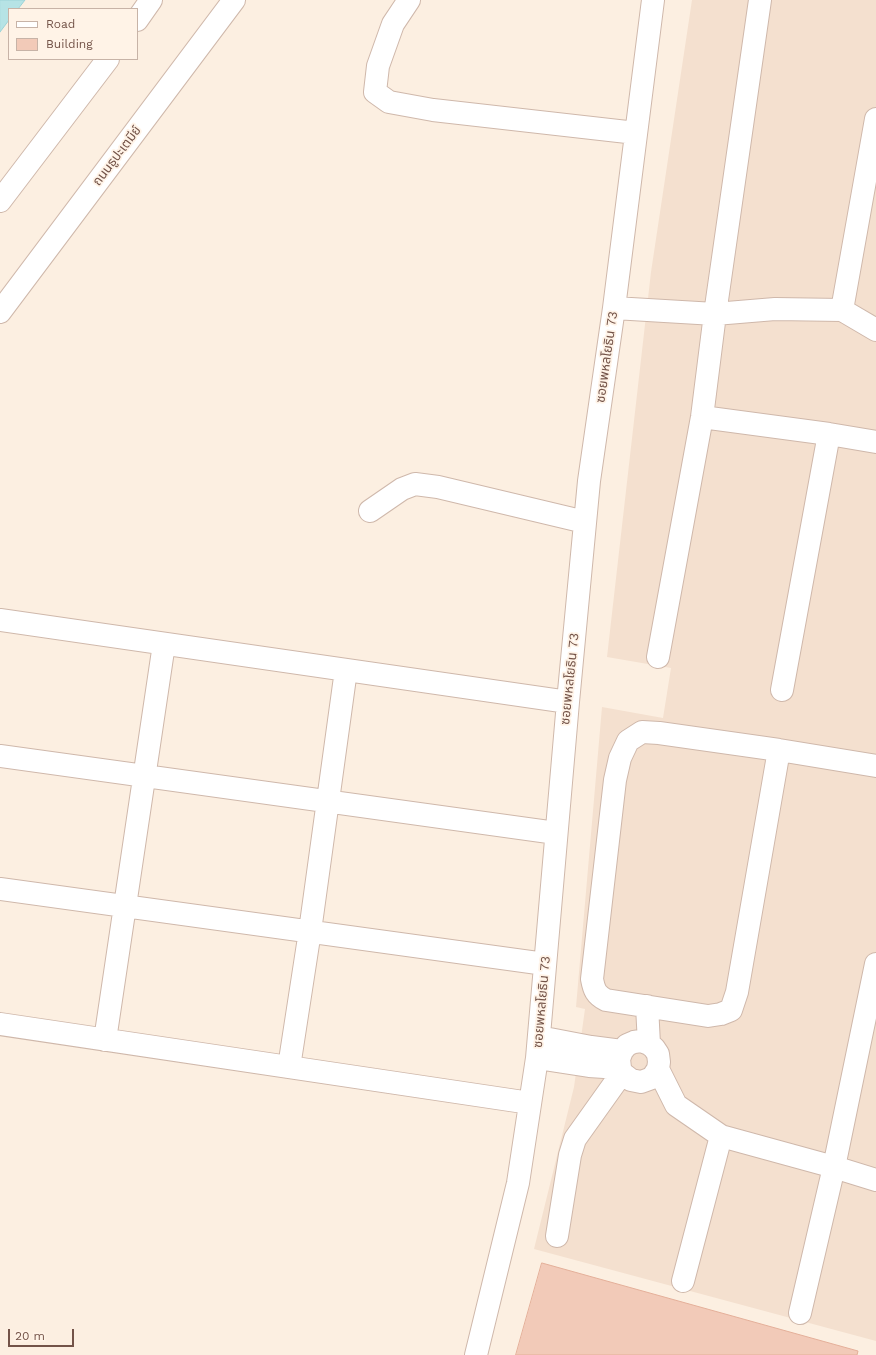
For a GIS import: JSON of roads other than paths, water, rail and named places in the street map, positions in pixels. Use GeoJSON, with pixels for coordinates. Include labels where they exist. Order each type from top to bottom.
{"type":"FeatureCollection","features":[{"type":"Feature","properties":{"kind":"street"},"geometry":{"type":"LineString","coordinates":[[138,19],[151,0]]}},
{"type":"Feature","properties":{"kind":"street","name":"ถนนธูปะเตมีย์"},"geometry":{"type":"LineString","coordinates":[[0,312],[234,0]]}},
{"type":"Feature","properties":{"kind":"street"},"geometry":{"type":"LineString","coordinates":[[409,0],[393,24],[378,66],[375,92],[389,102],[433,110],[636,133]]}},
{"type":"Feature","properties":{"kind":"street","name":"ซอยพหลโยธิน 73"},"geometry":{"type":"LineString","coordinates":[[476,1355],[518,1183],[537,1058],[556,833],[589,481],[614,308],[653,0]]}},
{"type":"Feature","properties":{"kind":"street"},"geometry":{"type":"LineString","coordinates":[[658,657],[702,417],[715,314],[760,0]]}},
{"type":"Feature","properties":{"kind":"street"},"geometry":{"type":"LineString","coordinates":[[0,202],[107,60]]}},
{"type":"Feature","properties":{"kind":"street"},"geometry":{"type":"LineString","coordinates":[[842,310],[876,119]]}},
{"type":"Feature","properties":{"kind":"street"},"geometry":{"type":"LineString","coordinates":[[614,308],[715,314],[775,310],[842,310],[876,330]]}},
{"type":"Feature","properties":{"kind":"street"},"geometry":{"type":"LineString","coordinates":[[702,417],[829,434],[876,442]]}},
{"type":"Feature","properties":{"kind":"street"},"geometry":{"type":"LineString","coordinates":[[782,690],[829,434]]}},
{"type":"Feature","properties":{"kind":"street"},"geometry":{"type":"LineString","coordinates":[[370,511],[402,488],[415,484],[438,487],[586,522]]}},
{"type":"Feature","properties":{"kind":"street"},"geometry":{"type":"LineString","coordinates":[[0,620],[568,702]]}},
{"type":"Feature","properties":{"kind":"street"},"geometry":{"type":"LineString","coordinates":[[105,1040],[164,644]]}},
{"type":"Feature","properties":{"kind":"street"},"geometry":{"type":"LineString","coordinates":[[288,1067],[310,931],[346,670]]}},
{"type":"Feature","properties":{"kind":"street"},"geometry":{"type":"LineString","coordinates":[[779,750],[737,992],[731,1010],[721,1014],[708,1016],[606,1000],[599,997],[593,989],[592,979],[615,780],[620,758],[628,740],[642,732],[659,733],[779,750],[876,766]]}},
{"type":"Feature","properties":{"kind":"street"},"geometry":{"type":"LineString","coordinates":[[0,756],[556,833]]}},
{"type":"Feature","properties":{"kind":"street"},"geometry":{"type":"LineString","coordinates":[[0,889],[545,964]]}},
{"type":"Feature","properties":{"kind":"street"},"geometry":{"type":"LineString","coordinates":[[800,1313],[834,1167],[876,964]]}},
{"type":"Feature","properties":{"kind":"street"},"geometry":{"type":"LineString","coordinates":[[647,1006],[648,1044]]}},
{"type":"Feature","properties":{"kind":"street"},"geometry":{"type":"LineString","coordinates":[[0,1024],[530,1103]]}},
{"type":"Feature","properties":{"kind":"street"},"geometry":{"type":"LineString","coordinates":[[539,1037],[591,1047],[622,1064],[631,1080],[641,1082],[652,1078],[658,1069],[659,1062],[658,1054],[654,1048],[648,1044],[642,1041],[627,1045],[622,1064],[575,1139],[570,1155],[557,1236]]}},
{"type":"Feature","properties":{"kind":"street"},"geometry":{"type":"LineString","coordinates":[[537,1058],[589,1066],[622,1064]]}},
{"type":"Feature","properties":{"kind":"street"},"geometry":{"type":"LineString","coordinates":[[658,1069],[676,1105],[721,1136],[876,1180]]}},
{"type":"Feature","properties":{"kind":"street"},"geometry":{"type":"LineString","coordinates":[[683,1281],[721,1136]]}},
{"type":"Feature","properties":{"kind":"water"},"geometry":{"type":"Polygon","coordinates":[[[0,0],[25,0],[19,8],[8,8],[8,21],[0,32],[0,0]]]}}]}
